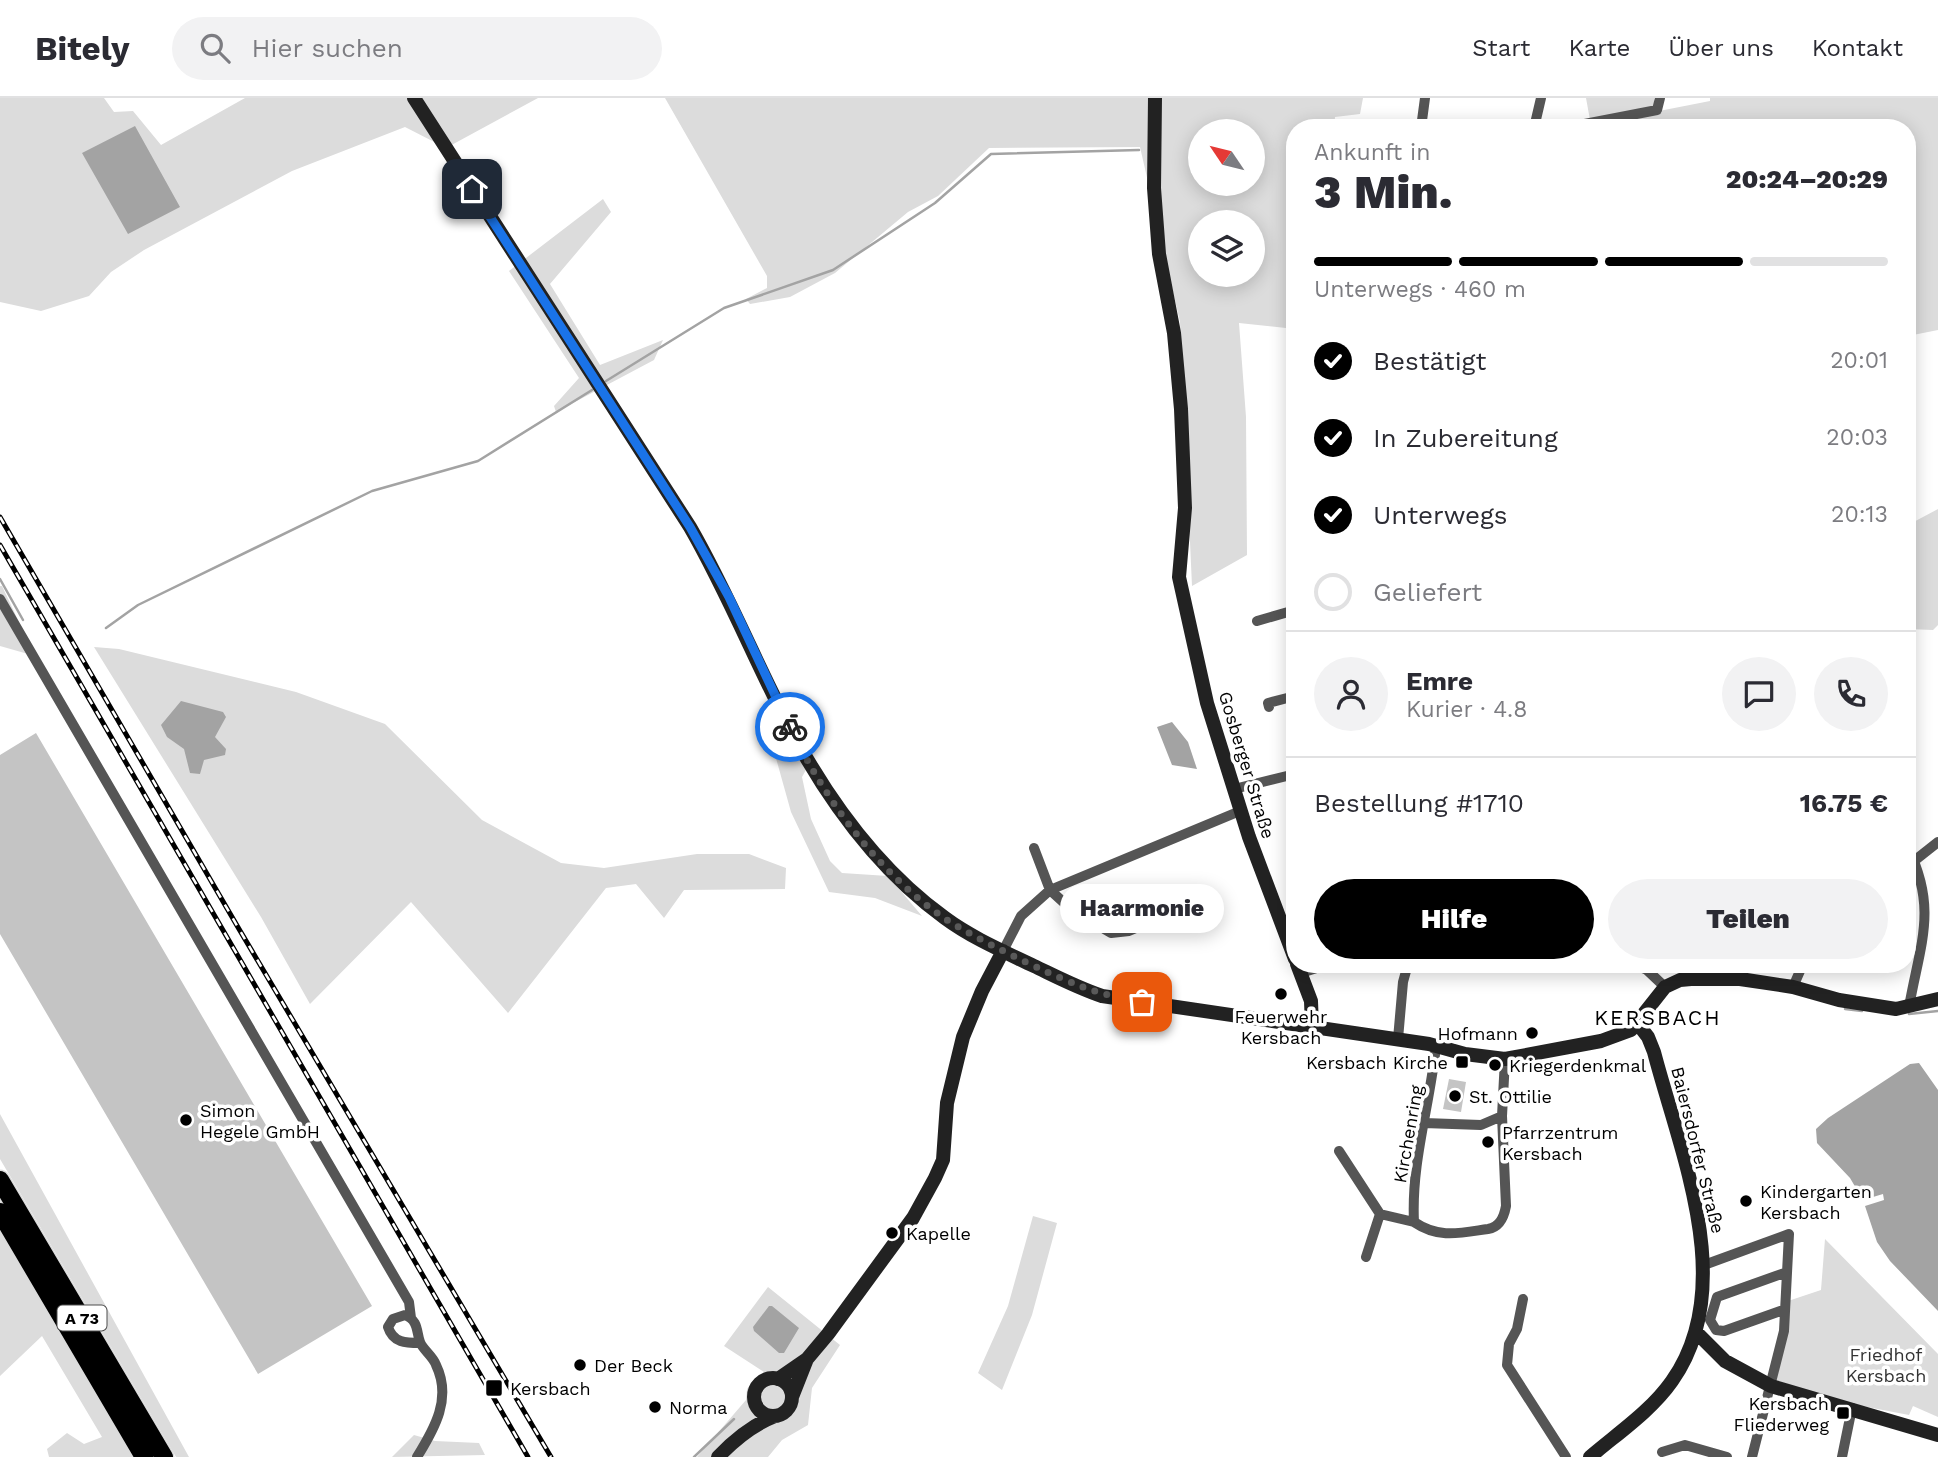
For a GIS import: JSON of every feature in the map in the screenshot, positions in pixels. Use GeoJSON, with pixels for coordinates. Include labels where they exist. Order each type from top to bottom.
{"type":"FeatureCollection","features":[{"type":"Feature","properties":{"kind":"highway","name":"A 73"},"geometry":{"type":"LineString","coordinates":[[0,1180],[164,1457]]}},
{"type":"Feature","properties":{"kind":"highway","name":"A 73"},"geometry":{"type":"LineString","coordinates":[[0,1212],[144,1457]]}},
{"type":"Feature","properties":{"kind":"street"},"geometry":{"type":"LineString","coordinates":[[414,98],[696,537],[729,597],[798,743],[828,792],[871,850],[909,888],[946,919],[1008,953],[1102,996],[1398,1039],[1465,1054],[1505,1059],[1601,1041],[1631,1030],[1665,987],[1709,973]]}},
{"type":"Feature","properties":{"kind":"street","name":"Gosberger Straße"},"geometry":{"type":"LineString","coordinates":[[1155,98],[1154,188],[1159,254],[1174,333],[1181,409],[1185,508],[1179,577],[1207,703],[1265,885],[1286,936]]}},
{"type":"Feature","properties":{"kind":"street"},"geometry":{"type":"LineString","coordinates":[[1423,119],[1425,98]]}},
{"type":"Feature","properties":{"kind":"street"},"geometry":{"type":"LineString","coordinates":[[1536,119],[1541,98]]}},
{"type":"Feature","properties":{"kind":"street"},"geometry":{"type":"LineString","coordinates":[[1610,119],[1657,110],[1660,98]]}},
{"type":"Feature","properties":{"kind":"street"},"geometry":{"type":"LineString","coordinates":[[0,599],[409,1302],[411,1318],[420,1334],[420,1343],[435,1361],[443,1388],[440,1412],[417,1457]]}},
{"type":"Feature","properties":{"kind":"street"},"geometry":{"type":"LineString","coordinates":[[1257,621],[1286,613]]}},
{"type":"Feature","properties":{"kind":"street"},"geometry":{"type":"LineString","coordinates":[[1269,707],[1268,703],[1286,698]]}},
{"type":"Feature","properties":{"kind":"street"},"geometry":{"type":"LineString","coordinates":[[1234,789],[1286,776]]}},
{"type":"Feature","properties":{"kind":"street"},"geometry":{"type":"LineString","coordinates":[[718,1457],[737,1438],[760,1422],[789,1408],[807,1359],[913,1218],[943,1160],[947,1103],[963,1037],[982,991],[1008,953],[1021,916],[1050,890],[1240,811]]}},
{"type":"Feature","properties":{"kind":"street"},"geometry":{"type":"LineString","coordinates":[[1916,859],[1938,842]]}},
{"type":"Feature","properties":{"kind":"street"},"geometry":{"type":"LineString","coordinates":[[1034,848],[1050,890],[1072,910],[1111,933],[1129,930],[1172,914]]}},
{"type":"Feature","properties":{"kind":"street"},"geometry":{"type":"LineString","coordinates":[[1909,1007],[1927,920],[1927,901],[1916,867]]}},
{"type":"Feature","properties":{"kind":"street","name":"Gosberger Straße"},"geometry":{"type":"LineString","coordinates":[[1301,973],[1311,1002],[1312,1027]]}},
{"type":"Feature","properties":{"kind":"street"},"geometry":{"type":"LineString","coordinates":[[1398,1039],[1406,973]]}},
{"type":"Feature","properties":{"kind":"street"},"geometry":{"type":"LineString","coordinates":[[1653,973],[1665,987]]}},
{"type":"Feature","properties":{"kind":"street"},"geometry":{"type":"LineString","coordinates":[[1726,973],[1839,1000],[1896,1009],[1938,999]]}},
{"type":"Feature","properties":{"kind":"street"},"geometry":{"type":"LineString","coordinates":[[1793,987],[1799,973]]}},
{"type":"Feature","properties":{"kind":"street","name":"Baiersdorfer Straße"},"geometry":{"type":"LineString","coordinates":[[1590,1457],[1658,1398],[1686,1358],[1697,1334],[1703,1295],[1704,1265],[1683,1160],[1654,1052],[1638,1024]]}},
{"type":"Feature","properties":{"kind":"street","name":"Kirchenring"},"geometry":{"type":"LineString","coordinates":[[1414,1222],[1415,1174],[1432,1091],[1436,1046]]}},
{"type":"Feature","properties":{"kind":"street"},"geometry":{"type":"LineString","coordinates":[[1339,1152],[1380,1214],[1414,1222],[1427,1230],[1450,1235],[1494,1228],[1504,1218],[1506,1206],[1502,1116],[1505,1059]]}},
{"type":"Feature","properties":{"kind":"street"},"geometry":{"type":"LineString","coordinates":[[1424,1123],[1482,1125],[1502,1116]]}},
{"type":"Feature","properties":{"kind":"street"},"geometry":{"type":"LineString","coordinates":[[1366,1257],[1380,1214]]}},
{"type":"Feature","properties":{"kind":"street"},"geometry":{"type":"LineString","coordinates":[[1704,1265],[1789,1234],[1783,1331],[1752,1457]]}},
{"type":"Feature","properties":{"kind":"street"},"geometry":{"type":"LineString","coordinates":[[1783,1310],[1724,1331],[1716,1330],[1710,1320],[1717,1297],[1787,1272]]}},
{"type":"Feature","properties":{"kind":"street"},"geometry":{"type":"LineString","coordinates":[[1523,1299],[1517,1329],[1509,1344],[1507,1365],[1566,1457]]}},
{"type":"Feature","properties":{"kind":"street"},"geometry":{"type":"LineString","coordinates":[[411,1318],[405,1315],[393,1319],[388,1327],[399,1341],[420,1343]]}},
{"type":"Feature","properties":{"kind":"street"},"geometry":{"type":"LineString","coordinates":[[1697,1334],[1726,1361],[1749,1377],[1771,1386],[1938,1435]]}},
{"type":"Feature","properties":{"kind":"street"},"geometry":{"type":"LineString","coordinates":[[737,1438],[755,1402],[755,1393],[760,1384],[768,1379],[778,1378],[807,1359]]}},
{"type":"Feature","properties":{"kind":"street"},"geometry":{"type":"LineString","coordinates":[[778,1378],[788,1385],[792,1397]]}},
{"type":"Feature","properties":{"kind":"street"},"geometry":{"type":"LineString","coordinates":[[755,1402],[763,1413],[775,1416]]}},
{"type":"Feature","properties":{"kind":"street"},"geometry":{"type":"LineString","coordinates":[[1842,1457],[1852,1408]]}},
{"type":"Feature","properties":{"kind":"street"},"geometry":{"type":"LineString","coordinates":[[1662,1452],[1685,1445],[1727,1457]]}},
{"type":"Feature","properties":{"kind":"green space"},"geometry":{"type":"Polygon","coordinates":[[[0,98],[104,98],[114,112],[133,111],[161,145],[245,98],[538,98],[446,148],[405,127],[292,171],[144,250],[111,272],[89,296],[41,311],[0,302],[0,98]]]}},
{"type":"Feature","properties":{"kind":"green space"},"geometry":{"type":"Polygon","coordinates":[[[665,98],[1363,98],[1360,114],[1335,119],[1286,119],[1286,328],[1239,323],[1246,417],[1247,555],[1192,586],[1180,322],[1140,147],[989,148],[938,196],[908,212],[835,273],[790,297],[750,304],[746,299],[767,288],[767,276],[665,98]]]}},
{"type":"Feature","properties":{"kind":"green space"},"geometry":{"type":"Polygon","coordinates":[[[1586,98],[1654,98],[1654,112],[1710,101],[1710,98],[1938,98],[1938,330],[1916,334],[1916,119],[1616,119],[1615,115],[1590,119],[1586,98]]]}},
{"type":"Feature","properties":{"kind":"green space"},"geometry":{"type":"Polygon","coordinates":[[[603,199],[611,212],[550,284],[600,365],[663,340],[654,360],[556,412],[554,406],[579,378],[509,271],[603,199]]]}},
{"type":"Feature","properties":{"kind":"green space"},"geometry":{"type":"Polygon","coordinates":[[[1938,509],[1938,625],[1933,630],[1916,629],[1916,521],[1938,509]]]}},
{"type":"Feature","properties":{"kind":"green space"},"geometry":{"type":"Polygon","coordinates":[[[2,586],[35,656],[0,646],[2,586]]]}},
{"type":"Feature","properties":{"kind":"green space"},"geometry":{"type":"Polygon","coordinates":[[[94,647],[119,649],[296,692],[385,724],[482,820],[561,863],[604,868],[697,854],[749,854],[786,868],[785,889],[684,890],[664,918],[636,884],[606,888],[508,1013],[411,902],[310,1004],[261,917],[94,647]]]}},
{"type":"Feature","properties":{"kind":"green space"},"geometry":{"type":"Polygon","coordinates":[[[775,706],[807,768],[802,777],[811,819],[830,861],[842,873],[888,876],[922,916],[875,898],[829,892],[791,812],[774,751],[775,706]]]}},
{"type":"Feature","properties":{"kind":"green space"},"geometry":{"type":"Polygon","coordinates":[[[0,1114],[189,1457],[176,1457],[0,1159],[0,1114]]]}},
{"type":"Feature","properties":{"kind":"green space"},"geometry":{"type":"Polygon","coordinates":[[[1033,1216],[1057,1223],[1032,1315],[1002,1390],[978,1373],[1008,1306],[1033,1216]]]}},
{"type":"Feature","properties":{"kind":"green space"},"geometry":{"type":"Polygon","coordinates":[[[0,1231],[133,1457],[49,1457],[47,1449],[67,1433],[84,1444],[102,1437],[42,1336],[0,1376],[0,1231]]]}},
{"type":"Feature","properties":{"kind":"green space","name":"Friedhof Kersbach"},"geometry":{"type":"Polygon","coordinates":[[[1825,1239],[1938,1354],[1938,1417],[1913,1406],[1909,1415],[1836,1401],[1776,1380],[1785,1302],[1821,1290],[1825,1239]]]}},
{"type":"Feature","properties":{"kind":"green space"},"geometry":{"type":"Polygon","coordinates":[[[768,1287],[840,1345],[812,1388],[808,1425],[782,1440],[768,1457],[697,1457],[746,1400],[747,1389],[764,1372],[724,1346],[768,1287]]]}},
{"type":"Feature","properties":{"kind":"green space"},"geometry":{"type":"Polygon","coordinates":[[[414,1435],[435,1441],[479,1443],[485,1455],[392,1457],[414,1435]]]}},
{"type":"Feature","properties":{"kind":"shaded area"},"geometry":{"type":"Polygon","coordinates":[[[135,126],[180,207],[128,234],[82,153],[135,126]]]}},
{"type":"Feature","properties":{"kind":"shaded area"},"geometry":{"type":"Polygon","coordinates":[[[181,701],[223,712],[226,717],[215,737],[226,749],[225,755],[204,760],[200,774],[190,773],[184,749],[167,737],[161,725],[181,701]]]}},
{"type":"Feature","properties":{"kind":"shaded area"},"geometry":{"type":"Polygon","coordinates":[[[1172,722],[1188,742],[1197,769],[1172,765],[1157,727],[1172,722]]]}},
{"type":"Feature","properties":{"kind":"shaded area"},"geometry":{"type":"Polygon","coordinates":[[[1919,1063],[1938,1090],[1938,1311],[1890,1261],[1877,1242],[1865,1206],[1884,1200],[1883,1194],[1863,1200],[1850,1178],[1817,1143],[1816,1129],[1828,1118],[1910,1064],[1919,1063]]]}},
{"type":"Feature","properties":{"kind":"shaded area"},"geometry":{"type":"Polygon","coordinates":[[[769,1306],[799,1328],[784,1353],[779,1353],[754,1331],[753,1327],[769,1306]]]}},
{"type":"Feature","properties":{"kind":"building","name":"Simon Hegele GmbH"},"geometry":{"type":"Polygon","coordinates":[[[36,733],[372,1306],[258,1374],[0,934],[0,755],[36,733]]]}},
{"type":"Feature","properties":{"kind":"building","name":"St. Ottilie"},"geometry":{"type":"Polygon","coordinates":[[[1449,1079],[1466,1082],[1461,1112],[1443,1109],[1449,1079]]]}},
{"type":"Feature","properties":{"kind":"waterway"},"geometry":{"type":"LineString","coordinates":[[606,381],[724,308],[833,270],[935,203],[991,154],[1139,150]]}},
{"type":"Feature","properties":{"kind":"waterway"},"geometry":{"type":"LineString","coordinates":[[106,628],[138,605],[372,491],[478,461],[592,390]]}},
{"type":"Feature","properties":{"kind":"waterway"},"geometry":{"type":"LineString","coordinates":[[0,579],[23,620]]}},
{"type":"Feature","properties":{"kind":"waterway"},"geometry":{"type":"LineString","coordinates":[[1845,1009],[1862,1011]]}},
{"type":"Feature","properties":{"kind":"waterway"},"geometry":{"type":"LineString","coordinates":[[1909,1014],[1938,1011]]}},
{"type":"Feature","properties":{"kind":"waterway"},"geometry":{"type":"LineString","coordinates":[[694,1457],[734,1419]]}},
{"type":"Feature","properties":{"kind":"railway"},"geometry":{"type":"LineString","coordinates":[[0,517],[239,929],[551,1457]]}},
{"type":"Feature","properties":{"kind":"railway"},"geometry":{"type":"LineString","coordinates":[[0,545],[528,1457]]}},
{"type":"Feature","properties":{"kind":"way so far"},"geometry":{"type":"LineString","coordinates":[[790,727],[852,827],[909,888],[946,919],[1087,991],[1142,1002]]}},
{"type":"Feature","properties":{"kind":"place","name":"Feuerwehr Kersbach"},"geometry":{"type":"Point","coordinates":[1281,994]}},
{"type":"Feature","properties":{"kind":"place","name":"Haarmonie"},"geometry":{"type":"Point","coordinates":[1142,1002]}},
{"type":"Feature","properties":{"kind":"place","name":"Hofmann"},"geometry":{"type":"Point","coordinates":[1532,1033]}},
{"type":"Feature","properties":{"kind":"place","name":"Kersbach Kirche"},"geometry":{"type":"Point","coordinates":[1462,1062]}},
{"type":"Feature","properties":{"kind":"place","name":"Kriegerdenkmal"},"geometry":{"type":"Point","coordinates":[1495,1065]}},
{"type":"Feature","properties":{"kind":"place","name":"St. Ottilie"},"geometry":{"type":"Point","coordinates":[1455,1096]}},
{"type":"Feature","properties":{"kind":"place","name":"Simon Hegele GmbH"},"geometry":{"type":"Point","coordinates":[186,1120]}},
{"type":"Feature","properties":{"kind":"place","name":"Pfarrzentrum Kersbach"},"geometry":{"type":"Point","coordinates":[1488,1142]}},
{"type":"Feature","properties":{"kind":"place","name":"Kindergarten Kersbach"},"geometry":{"type":"Point","coordinates":[1746,1201]}},
{"type":"Feature","properties":{"kind":"place","name":"Kapelle"},"geometry":{"type":"Point","coordinates":[892,1233]}},
{"type":"Feature","properties":{"kind":"place","name":"Der Beck"},"geometry":{"type":"Point","coordinates":[580,1365]}},
{"type":"Feature","properties":{"kind":"place","name":"Kersbach"},"geometry":{"type":"Point","coordinates":[494,1388]}},
{"type":"Feature","properties":{"kind":"place","name":"Norma"},"geometry":{"type":"Point","coordinates":[655,1407]}},
{"type":"Feature","properties":{"kind":"place","name":"Kersbach Fliederweg"},"geometry":{"type":"Point","coordinates":[1843,1413]}},
{"type":"Feature","properties":{"kind":"district","name":"KERSBACH"},"geometry":{"type":"Point","coordinates":[1658,1017]}},
{"type":"Feature","properties":{"kind":"route"},"geometry":{"type":"LineString","coordinates":[[472,189],[690,527],[729,597],[790,727]]}}]}
